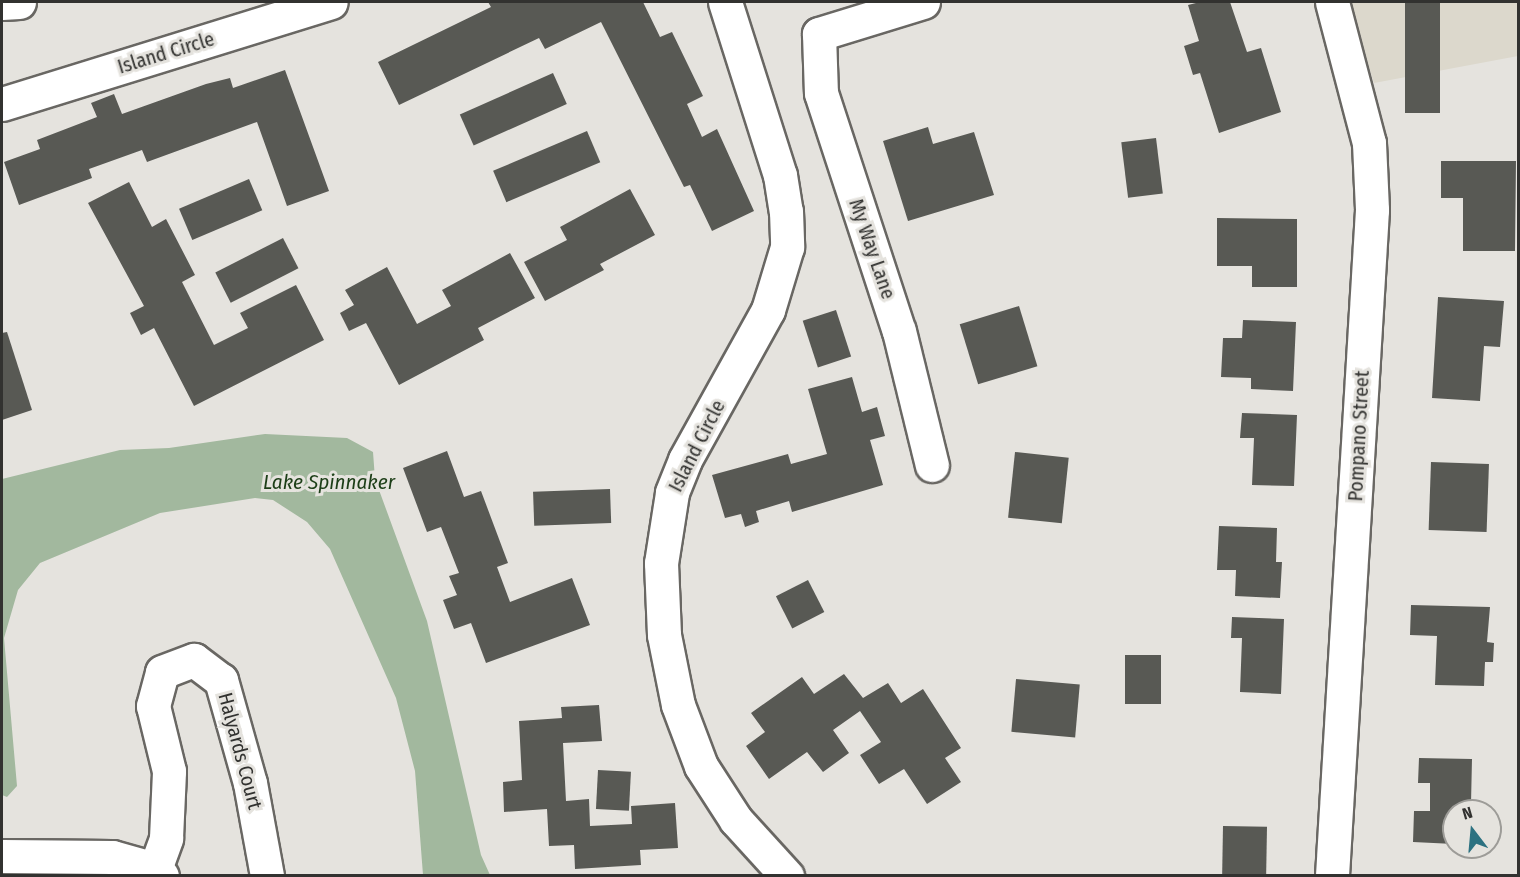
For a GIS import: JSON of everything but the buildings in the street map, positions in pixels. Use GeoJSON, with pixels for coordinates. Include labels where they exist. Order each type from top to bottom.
{"type":"FeatureCollection","features":[{"type":"Feature","properties":{"kind":"street"},"geometry":{"type":"LineString","coordinates":[[2,3],[19,2]]}},
{"type":"Feature","properties":{"kind":"street","name":"Island Circle"},"geometry":{"type":"LineString","coordinates":[[2,104],[331,2]]}},
{"type":"Feature","properties":{"kind":"street","name":"Island Circle"},"geometry":{"type":"LineString","coordinates":[[725,2],[780,175],[786,210],[787,246],[768,310],[685,460],[672,493],[661,563],[664,635],[678,705],[701,766],[736,820],[787,876]]}},
{"type":"Feature","properties":{"kind":"street","name":"My Way Lane"},"geometry":{"type":"LineString","coordinates":[[923,2],[819,34],[821,93],[899,331],[932,465]]}},
{"type":"Feature","properties":{"kind":"street","name":"Pompano Street"},"geometry":{"type":"LineString","coordinates":[[1332,2],[1369,143],[1372,210],[1332,876]]}},
{"type":"Feature","properties":{"kind":"street","name":"Halyards Court"},"geometry":{"type":"LineString","coordinates":[[2,856],[112,857],[159,872],[170,804],[169,771],[153,706],[162,672],[194,660],[221,680],[250,783],[267,876]]}},
{"type":"Feature","properties":{"kind":"shaded area"},"geometry":{"type":"Polygon","coordinates":[[[1348,2],[1518,2],[1518,56],[1374,83],[1348,2]]]}},
{"type":"Feature","properties":{"kind":"water","name":"Lake Spinnaker"},"geometry":{"type":"Polygon","coordinates":[[[265,434],[347,438],[373,452],[375,479],[427,621],[481,855],[490,875],[423,875],[415,771],[396,698],[330,549],[307,522],[273,500],[255,498],[160,513],[40,563],[18,590],[4,638],[17,786],[7,797],[2,795],[2,479],[120,450],[169,448],[265,434]]]}}]}
